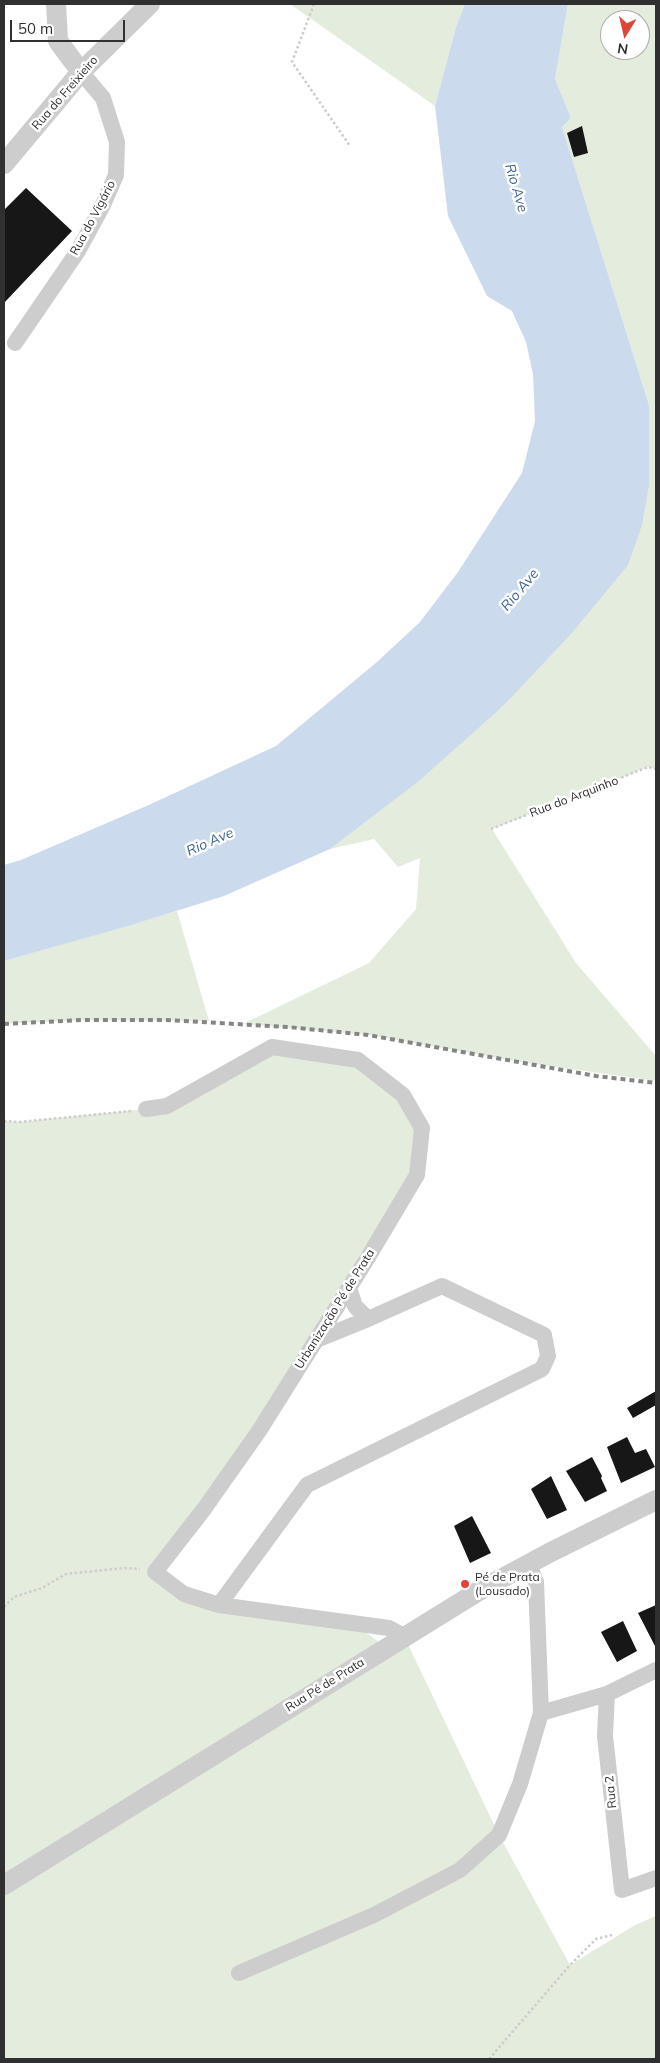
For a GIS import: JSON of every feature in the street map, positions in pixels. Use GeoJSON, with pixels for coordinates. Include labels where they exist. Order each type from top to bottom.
{"type":"FeatureCollection","features":[{"type":"Feature","properties":{"kind":"street","name":"Rua do Vigário"},"geometry":{"type":"LineString","coordinates":[[15,343],[78,251],[102,207],[116,176],[117,142],[103,98],[58,41],[56,4]]}},
{"type":"Feature","properties":{"kind":"street","name":"Rua do Freixieiro"},"geometry":{"type":"LineString","coordinates":[[4,164],[81,72],[150,4]]}},
{"type":"Feature","properties":{"kind":"street","name":"Urbanização Pé de Prata"},"geometry":{"type":"LineString","coordinates":[[146,1109],[167,1106],[272,1047],[358,1060],[403,1095],[422,1128],[417,1175],[259,1431],[204,1509],[155,1572]]}},
{"type":"Feature","properties":{"kind":"street"},"geometry":{"type":"LineString","coordinates":[[219,1605],[307,1485],[542,1369],[548,1356],[544,1335],[442,1286],[316,1340]]}},
{"type":"Feature","properties":{"kind":"street"},"geometry":{"type":"LineString","coordinates":[[349,1288],[355,1306],[368,1319]]}},
{"type":"Feature","properties":{"kind":"street","name":"Rua Pé de Prata"},"geometry":{"type":"LineString","coordinates":[[4,1885],[383,1648],[478,1591],[656,1500]]}},
{"type":"Feature","properties":{"kind":"street"},"geometry":{"type":"LineString","coordinates":[[239,1973],[374,1915],[460,1870],[499,1835],[520,1784],[541,1713],[536,1582],[529,1564]]}},
{"type":"Feature","properties":{"kind":"street"},"geometry":{"type":"LineString","coordinates":[[155,1572],[184,1594],[219,1605],[390,1628],[404,1636]]}},
{"type":"Feature","properties":{"kind":"street"},"geometry":{"type":"LineString","coordinates":[[354,1624],[379,1642],[383,1648]]}},
{"type":"Feature","properties":{"kind":"street"},"geometry":{"type":"LineString","coordinates":[[541,1713],[607,1694],[656,1670]]}},
{"type":"Feature","properties":{"kind":"street","name":"Rua 2"},"geometry":{"type":"LineString","coordinates":[[607,1694],[606,1736],[622,1890],[656,1878]]}},
{"type":"Feature","properties":{"kind":"path"},"geometry":{"type":"LineString","coordinates":[[314,4],[292,62],[350,146]]}},
{"type":"Feature","properties":{"kind":"path","name":"Rua do Arquinho"},"geometry":{"type":"LineString","coordinates":[[491,829],[648,767],[656,769]]}},
{"type":"Feature","properties":{"kind":"path"},"geometry":{"type":"LineString","coordinates":[[4,1121],[19,1122],[146,1109]]}},
{"type":"Feature","properties":{"kind":"path"},"geometry":{"type":"LineString","coordinates":[[4,1607],[14,1597],[42,1588],[66,1574],[124,1568],[155,1572]]}},
{"type":"Feature","properties":{"kind":"path"},"geometry":{"type":"LineString","coordinates":[[489,2059],[570,1965],[596,1939],[612,1936]]}},
{"type":"Feature","properties":{"kind":"shaded area"},"geometry":{"type":"Polygon","coordinates":[[[290,4],[465,4],[456,27],[435,106],[290,4]]]}},
{"type":"Feature","properties":{"kind":"shaded area"},"geometry":{"type":"Polygon","coordinates":[[[568,4],[656,4],[656,769],[648,767],[492,829],[576,963],[656,1056],[656,1081],[521,1062],[368,1035],[243,1024],[369,963],[416,909],[420,858],[398,867],[374,839],[330,849],[503,706],[649,405],[562,127],[571,118],[555,79],[568,4]]]}},
{"type":"Feature","properties":{"kind":"shaded area"},"geometry":{"type":"Polygon","coordinates":[[[177,911],[209,1021],[82,1020],[4,1024],[4,961],[177,911]]]}},
{"type":"Feature","properties":{"kind":"shaded area"},"geometry":{"type":"Polygon","coordinates":[[[272,1047],[358,1060],[403,1095],[422,1128],[417,1175],[367,1259],[155,1572],[184,1594],[354,1624],[379,1642],[4,1879],[4,1121],[19,1122],[146,1109],[272,1047]]]}},
{"type":"Feature","properties":{"kind":"shaded area"},"geometry":{"type":"Polygon","coordinates":[[[404,1636],[499,1835],[570,1965],[635,1925],[656,1916],[656,2059],[4,2059],[4,1885],[404,1636]]]}},
{"type":"Feature","properties":{"kind":"water","name":"Rio Ave"},"geometry":{"type":"Polygon","coordinates":[[[465,4],[568,4],[555,79],[571,118],[562,127],[649,405],[649,485],[642,525],[628,565],[570,635],[503,706],[420,780],[330,849],[224,896],[4,961],[4,865],[21,860],[151,804],[276,746],[377,662],[420,622],[458,572],[522,473],[535,421],[533,374],[526,342],[512,311],[487,296],[448,216],[435,106],[456,27],[465,4]]]}},
{"type":"Feature","properties":{"kind":"building"},"geometry":{"type":"Polygon","coordinates":[[[582,126],[588,153],[574,157],[567,133],[582,126]]]}},
{"type":"Feature","properties":{"kind":"building"},"geometry":{"type":"Polygon","coordinates":[[[26,188],[72,231],[4,303],[4,210],[26,188]]]}},
{"type":"Feature","properties":{"kind":"building"},"geometry":{"type":"Polygon","coordinates":[[[656,1391],[656,1405],[633,1418],[627,1408],[656,1391]]]}},
{"type":"Feature","properties":{"kind":"building"},"geometry":{"type":"Polygon","coordinates":[[[627,1437],[635,1453],[646,1449],[655,1467],[621,1483],[607,1447],[627,1437]]]}},
{"type":"Feature","properties":{"kind":"building"},"geometry":{"type":"Polygon","coordinates":[[[592,1457],[607,1491],[585,1502],[566,1471],[592,1457]]]}},
{"type":"Feature","properties":{"kind":"building"},"geometry":{"type":"Polygon","coordinates":[[[551,1476],[567,1510],[547,1519],[531,1489],[551,1476]]]}},
{"type":"Feature","properties":{"kind":"building"},"geometry":{"type":"Polygon","coordinates":[[[472,1516],[491,1553],[470,1563],[454,1526],[472,1516]]]}},
{"type":"Feature","properties":{"kind":"building"},"geometry":{"type":"Polygon","coordinates":[[[656,1605],[656,1648],[638,1613],[656,1605]]]}},
{"type":"Feature","properties":{"kind":"building"},"geometry":{"type":"Polygon","coordinates":[[[623,1621],[637,1651],[617,1662],[601,1632],[623,1621]]]}},
{"type":"Feature","properties":{"kind":"railway"},"geometry":{"type":"LineString","coordinates":[[4,1024],[82,1020],[166,1020],[288,1027],[368,1035],[596,1076],[656,1083]]}},
{"type":"Feature","properties":{"kind":"place","name":"Pé de Prata (Lousado)"},"geometry":{"type":"Point","coordinates":[465,1584]}}]}
